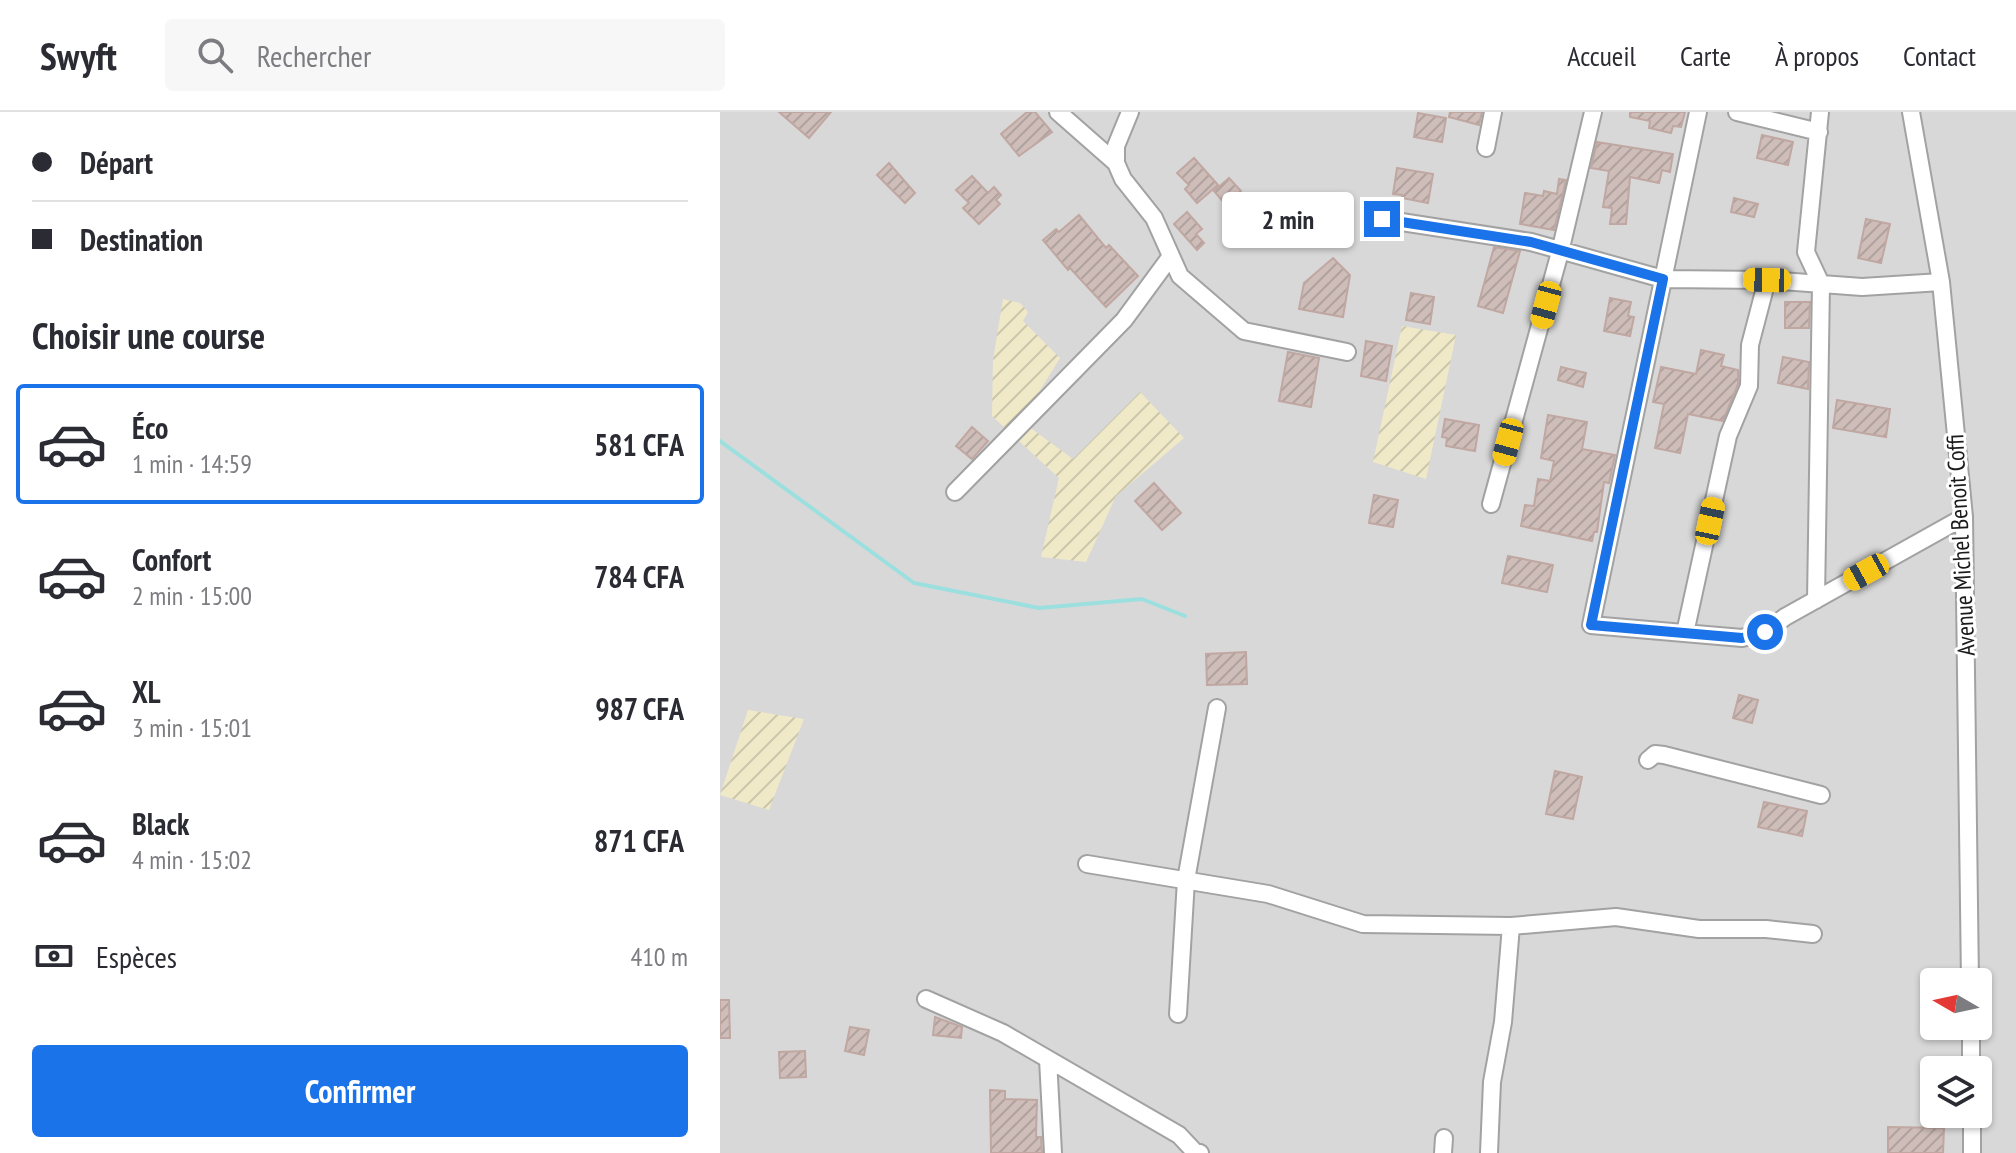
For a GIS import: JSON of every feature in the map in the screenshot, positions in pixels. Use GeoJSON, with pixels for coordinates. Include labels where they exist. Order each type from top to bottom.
{"type":"FeatureCollection","features":[{"type":"Feature","properties":{"kind":"street"},"geometry":{"type":"LineString","coordinates":[[1058,112],[1116,163]]}},
{"type":"Feature","properties":{"kind":"street"},"geometry":{"type":"LineString","coordinates":[[1130,112],[1116,146],[1116,163],[1123,179],[1154,218],[1180,276],[1244,331],[1347,352]]}},
{"type":"Feature","properties":{"kind":"street"},"geometry":{"type":"LineString","coordinates":[[1486,148],[1493,112]]}},
{"type":"Feature","properties":{"kind":"street"},"geometry":{"type":"LineString","coordinates":[[1491,504],[1560,252],[1593,112]]}},
{"type":"Feature","properties":{"kind":"street"},"geometry":{"type":"LineString","coordinates":[[1698,112],[1591,625],[1742,638],[1765,632],[1964,517]]}},
{"type":"Feature","properties":{"kind":"street"},"geometry":{"type":"LineString","coordinates":[[1737,112],[1819,132]]}},
{"type":"Feature","properties":{"kind":"street"},"geometry":{"type":"LineString","coordinates":[[1816,600],[1821,284],[1806,252],[1820,112]]}},
{"type":"Feature","properties":{"kind":"street","name":"Avenue Michel Benoit Coffi"},"geometry":{"type":"LineString","coordinates":[[1911,112],[1941,282],[1964,517],[1970,968]]}},
{"type":"Feature","properties":{"kind":"street"},"geometry":{"type":"LineString","coordinates":[[1382,219],[1531,242],[1663,279],[1767,280],[1862,287],[1941,282]]}},
{"type":"Feature","properties":{"kind":"street"},"geometry":{"type":"LineString","coordinates":[[955,492],[1124,320],[1171,256]]}},
{"type":"Feature","properties":{"kind":"street"},"geometry":{"type":"LineString","coordinates":[[1685,633],[1728,436],[1749,386],[1750,345],[1767,280]]}},
{"type":"Feature","properties":{"kind":"street"},"geometry":{"type":"LineString","coordinates":[[1178,1014],[1186,880],[1217,708]]}},
{"type":"Feature","properties":{"kind":"street"},"geometry":{"type":"LineString","coordinates":[[1648,760],[1655,754],[1664,755],[1821,795]]}},
{"type":"Feature","properties":{"kind":"street"},"geometry":{"type":"LineString","coordinates":[[1087,864],[1268,894],[1363,924],[1511,926],[1616,917],[1699,929],[1766,929],[1813,934]]}},
{"type":"Feature","properties":{"kind":"street"},"geometry":{"type":"LineString","coordinates":[[1489,1153],[1492,1082],[1503,1022],[1511,926]]}},
{"type":"Feature","properties":{"kind":"street"},"geometry":{"type":"LineString","coordinates":[[926,999],[1003,1033],[1179,1135],[1196,1152]]}},
{"type":"Feature","properties":{"kind":"street"},"geometry":{"type":"LineString","coordinates":[[1048,1059],[1053,1153]]}},
{"type":"Feature","properties":{"kind":"street"},"geometry":{"type":"LineString","coordinates":[[1972,1128],[1972,1153]]}},
{"type":"Feature","properties":{"kind":"shaded area"},"geometry":{"type":"Polygon","coordinates":[[[720,112],[2016,112],[2016,1153],[720,1153],[720,112]]]}},
{"type":"Feature","properties":{"kind":"shaded area"},"geometry":{"type":"Polygon","coordinates":[[[1003,299],[1020,303],[1028,312],[1023,321],[1060,358],[1021,421],[1073,459],[1140,392],[1184,438],[1116,496],[1086,562],[1041,557],[1059,478],[992,416],[993,360],[1003,299]]]}},
{"type":"Feature","properties":{"kind":"shaded area"},"geometry":{"type":"Polygon","coordinates":[[[1402,326],[1456,335],[1426,479],[1373,462],[1402,326]]]}},
{"type":"Feature","properties":{"kind":"shaded area"},"geometry":{"type":"Polygon","coordinates":[[[748,710],[804,719],[769,810],[720,795],[748,710]]]}},
{"type":"Feature","properties":{"kind":"building"},"geometry":{"type":"Polygon","coordinates":[[[779,112],[831,112],[809,138],[779,112]]]}},
{"type":"Feature","properties":{"kind":"building"},"geometry":{"type":"Polygon","coordinates":[[[1027,112],[1035,112],[1052,132],[1019,156],[1001,134],[1027,112]]]}},
{"type":"Feature","properties":{"kind":"building"},"geometry":{"type":"Polygon","coordinates":[[[1450,112],[1482,112],[1479,125],[1449,117],[1450,112]]]}},
{"type":"Feature","properties":{"kind":"building"},"geometry":{"type":"Polygon","coordinates":[[[1630,112],[1685,112],[1681,127],[1673,126],[1671,133],[1649,128],[1650,121],[1630,117],[1630,112]]]}},
{"type":"Feature","properties":{"kind":"building"},"geometry":{"type":"Polygon","coordinates":[[[1418,113],[1446,118],[1442,142],[1414,137],[1418,113]]]}},
{"type":"Feature","properties":{"kind":"building"},"geometry":{"type":"Polygon","coordinates":[[[1762,135],[1793,142],[1788,165],[1757,158],[1762,135]]]}},
{"type":"Feature","properties":{"kind":"building"},"geometry":{"type":"Polygon","coordinates":[[[1597,142],[1673,154],[1670,172],[1662,170],[1659,183],[1630,177],[1626,224],[1610,224],[1612,208],[1603,207],[1609,171],[1591,168],[1597,142]]]}},
{"type":"Feature","properties":{"kind":"building"},"geometry":{"type":"Polygon","coordinates":[[[1194,158],[1218,185],[1197,203],[1185,189],[1189,185],[1177,173],[1194,158]]]}},
{"type":"Feature","properties":{"kind":"building"},"geometry":{"type":"Polygon","coordinates":[[[889,163],[915,193],[905,203],[877,175],[889,163]]]}},
{"type":"Feature","properties":{"kind":"building"},"geometry":{"type":"Polygon","coordinates":[[[1397,168],[1433,174],[1428,203],[1393,194],[1397,168]]]}},
{"type":"Feature","properties":{"kind":"building"},"geometry":{"type":"Polygon","coordinates":[[[972,176],[988,193],[994,187],[1001,195],[996,200],[1000,204],[979,224],[963,208],[969,203],[956,190],[972,176]]]}},
{"type":"Feature","properties":{"kind":"building"},"geometry":{"type":"Polygon","coordinates":[[[1229,178],[1241,191],[1226,205],[1214,191],[1229,178]]]}},
{"type":"Feature","properties":{"kind":"building"},"geometry":{"type":"Polygon","coordinates":[[[1559,179],[1566,180],[1554,230],[1520,224],[1525,193],[1543,196],[1544,191],[1557,194],[1559,179]]]}},
{"type":"Feature","properties":{"kind":"building"},"geometry":{"type":"Polygon","coordinates":[[[1734,198],[1758,204],[1754,217],[1731,212],[1734,198]]]}},
{"type":"Feature","properties":{"kind":"building"},"geometry":{"type":"Polygon","coordinates":[[[1187,212],[1202,229],[1196,234],[1204,243],[1197,250],[1174,224],[1187,212]]]}},
{"type":"Feature","properties":{"kind":"building"},"geometry":{"type":"Polygon","coordinates":[[[1079,215],[1106,248],[1109,245],[1138,276],[1106,307],[1043,240],[1056,229],[1059,232],[1079,215]]]}},
{"type":"Feature","properties":{"kind":"building"},"geometry":{"type":"Polygon","coordinates":[[[1866,219],[1890,224],[1881,263],[1858,258],[1866,219]]]}},
{"type":"Feature","properties":{"kind":"building"},"geometry":{"type":"Polygon","coordinates":[[[1494,247],[1520,251],[1503,313],[1478,306],[1494,247]]]}},
{"type":"Feature","properties":{"kind":"building"},"geometry":{"type":"Polygon","coordinates":[[[1333,258],[1350,275],[1343,317],[1299,309],[1304,283],[1333,258]]]}},
{"type":"Feature","properties":{"kind":"building"},"geometry":{"type":"Polygon","coordinates":[[[1411,293],[1434,297],[1430,324],[1406,320],[1411,293]]]}},
{"type":"Feature","properties":{"kind":"building"},"geometry":{"type":"Polygon","coordinates":[[[1610,298],[1631,302],[1628,316],[1634,317],[1630,336],[1604,331],[1610,298]]]}},
{"type":"Feature","properties":{"kind":"building"},"geometry":{"type":"Polygon","coordinates":[[[1785,302],[1810,302],[1809,328],[1785,328],[1785,302]]]}},
{"type":"Feature","properties":{"kind":"building"},"geometry":{"type":"Polygon","coordinates":[[[1366,341],[1392,346],[1386,381],[1361,376],[1366,341]]]}},
{"type":"Feature","properties":{"kind":"building"},"geometry":{"type":"Polygon","coordinates":[[[1701,350],[1724,355],[1721,366],[1738,370],[1738,384],[1723,421],[1688,414],[1680,453],[1655,448],[1664,404],[1653,402],[1661,367],[1696,374],[1701,350]]]}},
{"type":"Feature","properties":{"kind":"building"},"geometry":{"type":"Polygon","coordinates":[[[1288,352],[1319,358],[1311,407],[1279,401],[1288,352]]]}},
{"type":"Feature","properties":{"kind":"building"},"geometry":{"type":"Polygon","coordinates":[[[1783,357],[1809,362],[1808,389],[1778,383],[1783,357]]]}},
{"type":"Feature","properties":{"kind":"building"},"geometry":{"type":"Polygon","coordinates":[[[1561,367],[1586,373],[1583,387],[1558,380],[1561,367]]]}},
{"type":"Feature","properties":{"kind":"building"},"geometry":{"type":"Polygon","coordinates":[[[1837,400],[1890,409],[1886,437],[1833,428],[1837,400]]]}},
{"type":"Feature","properties":{"kind":"building"},"geometry":{"type":"Polygon","coordinates":[[[1548,415],[1587,422],[1582,449],[1615,455],[1609,483],[1604,482],[1597,532],[1594,532],[1592,541],[1521,526],[1525,505],[1534,506],[1538,479],[1550,481],[1554,461],[1541,458],[1548,415]]]}},
{"type":"Feature","properties":{"kind":"building"},"geometry":{"type":"Polygon","coordinates":[[[1445,419],[1479,425],[1475,451],[1446,446],[1447,438],[1442,437],[1445,419]]]}},
{"type":"Feature","properties":{"kind":"building"},"geometry":{"type":"Polygon","coordinates":[[[972,427],[988,441],[972,459],[956,446],[972,427]]]}},
{"type":"Feature","properties":{"kind":"building"},"geometry":{"type":"Polygon","coordinates":[[[1154,483],[1181,513],[1162,530],[1135,501],[1154,483]]]}},
{"type":"Feature","properties":{"kind":"building"},"geometry":{"type":"Polygon","coordinates":[[[1374,495],[1398,500],[1393,527],[1369,523],[1374,495]]]}},
{"type":"Feature","properties":{"kind":"building"},"geometry":{"type":"Polygon","coordinates":[[[1508,556],[1553,565],[1547,592],[1502,583],[1508,556]]]}},
{"type":"Feature","properties":{"kind":"building"},"geometry":{"type":"Polygon","coordinates":[[[1246,652],[1247,684],[1207,685],[1206,654],[1246,652]]]}},
{"type":"Feature","properties":{"kind":"building"},"geometry":{"type":"Polygon","coordinates":[[[1739,695],[1758,700],[1752,723],[1733,718],[1739,695]]]}},
{"type":"Feature","properties":{"kind":"building"},"geometry":{"type":"Polygon","coordinates":[[[1555,771],[1582,777],[1573,819],[1546,814],[1555,771]]]}},
{"type":"Feature","properties":{"kind":"building"},"geometry":{"type":"Polygon","coordinates":[[[1764,802],[1807,811],[1802,836],[1758,827],[1764,802]]]}},
{"type":"Feature","properties":{"kind":"building"},"geometry":{"type":"Polygon","coordinates":[[[720,1000],[729,1000],[730,1038],[720,1038],[720,1000]]]}},
{"type":"Feature","properties":{"kind":"building"},"geometry":{"type":"Polygon","coordinates":[[[935,1017],[962,1027],[961,1038],[933,1035],[935,1017]]]}},
{"type":"Feature","properties":{"kind":"building"},"geometry":{"type":"Polygon","coordinates":[[[850,1027],[869,1030],[864,1055],[845,1051],[850,1027]]]}},
{"type":"Feature","properties":{"kind":"building"},"geometry":{"type":"Polygon","coordinates":[[[805,1051],[806,1077],[780,1078],[779,1052],[805,1051]]]}},
{"type":"Feature","properties":{"kind":"building"},"geometry":{"type":"Polygon","coordinates":[[[990,1090],[1005,1091],[1005,1099],[1037,1100],[1036,1137],[1041,1137],[1042,1153],[991,1153],[990,1090]]]}},
{"type":"Feature","properties":{"kind":"building"},"geometry":{"type":"Polygon","coordinates":[[[1888,1127],[1944,1128],[1943,1153],[1888,1153],[1888,1127]]]}},
{"type":"Feature","properties":{"kind":"waterway"},"geometry":{"type":"LineString","coordinates":[[720,441],[914,583],[1039,608],[1142,599],[1185,616]]}},
{"type":"Feature","properties":{"kind":"route"},"geometry":{"type":"LineString","coordinates":[[1382,219],[1531,242],[1663,279],[1591,625],[1742,638],[1765,632]]}}]}
